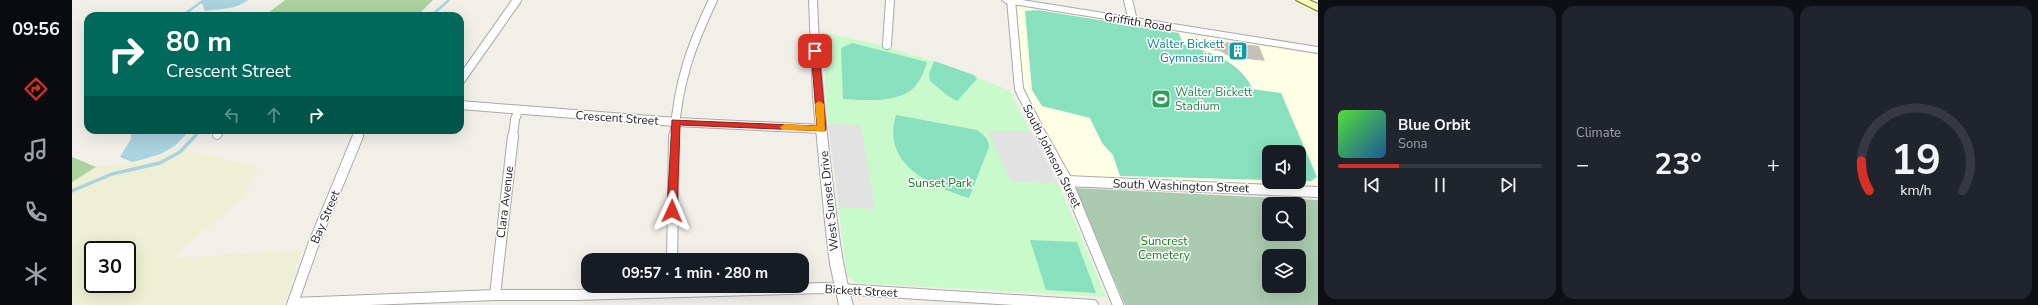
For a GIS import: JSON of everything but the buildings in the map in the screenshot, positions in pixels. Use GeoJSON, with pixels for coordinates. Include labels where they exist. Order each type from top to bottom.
{"type":"FeatureCollection","features":[{"type":"Feature","properties":{"kind":"main road"},"geometry":{"type":"LineString","coordinates":[[1301,0],[1318,8]]}},
{"type":"Feature","properties":{"kind":"street"},"geometry":{"type":"LineString","coordinates":[[464,75],[517,0]]}},
{"type":"Feature","properties":{"kind":"street"},"geometry":{"type":"LineString","coordinates":[[672,253],[676,109],[689,54],[696,35],[713,0]]}},
{"type":"Feature","properties":{"kind":"street","name":"West Sunset Drive"},"geometry":{"type":"LineString","coordinates":[[813,0],[813,36],[822,129],[838,276],[846,305]]}},
{"type":"Feature","properties":{"kind":"street"},"geometry":{"type":"LineString","coordinates":[[887,45],[890,0]]}},
{"type":"Feature","properties":{"kind":"street","name":"Griffith Road"},"geometry":{"type":"LineString","coordinates":[[1009,0],[1318,50]]}},
{"type":"Feature","properties":{"kind":"street","name":"South Johnson Street"},"geometry":{"type":"LineString","coordinates":[[1009,0],[1019,89],[1030,113],[1067,182],[1118,305]]}},
{"type":"Feature","properties":{"kind":"street"},"geometry":{"type":"LineString","coordinates":[[1128,0],[1133,21]]}},
{"type":"Feature","properties":{"kind":"street","name":"Crescent Street"},"geometry":{"type":"LineString","coordinates":[[464,105],[676,122],[822,129]]}},
{"type":"Feature","properties":{"kind":"street","name":"Clara Avenue"},"geometry":{"type":"LineString","coordinates":[[495,294],[514,127],[519,110]]}},
{"type":"Feature","properties":{"kind":"street","name":"Bay Street"},"geometry":{"type":"LineString","coordinates":[[292,304],[315,240],[358,134]]}},
{"type":"Feature","properties":{"kind":"street","name":"South Washington Street"},"geometry":{"type":"LineString","coordinates":[[1067,182],[1318,192]]}},
{"type":"Feature","properties":{"kind":"street","name":"Bickett Street"},"geometry":{"type":"LineString","coordinates":[[809,289],[841,289],[1093,305]]}},
{"type":"Feature","properties":{"kind":"street","name":"Bickett Street"},"geometry":{"type":"LineString","coordinates":[[292,304],[495,294],[574,295],[607,293]]}},
{"type":"Feature","properties":{"kind":"shaded area","name":"Walter Bickett Stadium"},"geometry":{"type":"Polygon","coordinates":[[[1017,6],[1318,55],[1318,186],[1306,186],[1306,145],[1262,145],[1262,184],[1068,177],[1023,88],[1017,6]]]}},
{"type":"Feature","properties":{"kind":"shaded area"},"geometry":{"type":"Polygon","coordinates":[[[828,124],[861,125],[875,209],[839,207],[828,124]]]}},
{"type":"Feature","properties":{"kind":"shaded area"},"geometry":{"type":"Polygon","coordinates":[[[988,131],[1031,131],[1058,183],[1011,182],[988,131]]]}},
{"type":"Feature","properties":{"kind":"shaded area"},"geometry":{"type":"Polygon","coordinates":[[[179,147],[258,168],[243,198],[172,258],[303,250],[283,305],[72,305],[72,182],[96,167],[149,161],[179,147]]]}},
{"type":"Feature","properties":{"kind":"green space"},"geometry":{"type":"Polygon","coordinates":[[[285,0],[433,0],[421,12],[269,12],[285,0]]]}},
{"type":"Feature","properties":{"kind":"green space","name":"Walter Bickett Stadium"},"geometry":{"type":"Polygon","coordinates":[[[1038,10],[1179,33],[1183,44],[1214,55],[1232,64],[1247,79],[1253,89],[1281,93],[1303,145],[1262,145],[1262,180],[1120,176],[1113,155],[1102,143],[1090,118],[1042,106],[1032,90],[1025,11],[1038,10]]]}},
{"type":"Feature","properties":{"kind":"green space","name":"Sunset Park"},"geometry":{"type":"Polygon","coordinates":[[[822,32],[883,46],[945,65],[1009,90],[1061,189],[1106,297],[855,283],[847,276],[827,114],[822,32]]]}},
{"type":"Feature","properties":{"kind":"green space"},"geometry":{"type":"Polygon","coordinates":[[[852,43],[927,62],[923,74],[916,85],[903,95],[878,100],[843,99],[841,48],[852,43]]]}},
{"type":"Feature","properties":{"kind":"green space"},"geometry":{"type":"Polygon","coordinates":[[[934,61],[974,75],[977,79],[957,101],[948,96],[930,81],[929,74],[934,61]]]}},
{"type":"Feature","properties":{"kind":"green space"},"geometry":{"type":"Polygon","coordinates":[[[896,115],[977,130],[985,137],[988,141],[989,147],[969,198],[939,187],[912,170],[902,160],[896,147],[893,132],[896,115]]]}},
{"type":"Feature","properties":{"kind":"green space","name":"Walter Bickett Stadium"},"geometry":{"type":"Polygon","coordinates":[[[1306,151],[1317,177],[1311,181],[1306,181],[1306,151]]]}},
{"type":"Feature","properties":{"kind":"green space"},"geometry":{"type":"Polygon","coordinates":[[[72,157],[96,167],[72,182],[72,157]]]}},
{"type":"Feature","properties":{"kind":"green space","name":"Suncrest Cemetery"},"geometry":{"type":"Polygon","coordinates":[[[1075,188],[1262,197],[1262,241],[1306,241],[1306,199],[1318,200],[1318,305],[1125,305],[1075,188]]]}},
{"type":"Feature","properties":{"kind":"green space"},"geometry":{"type":"Polygon","coordinates":[[[1030,240],[1077,242],[1096,293],[1046,290],[1030,240]]]}},
{"type":"Feature","properties":{"kind":"water"},"geometry":{"type":"Polygon","coordinates":[[[201,0],[248,0],[234,7],[205,11],[201,0]]]}},
{"type":"Feature","properties":{"kind":"water"},"geometry":{"type":"Polygon","coordinates":[[[131,134],[186,134],[176,145],[161,154],[132,162],[120,157],[131,139],[131,134]]]}},
{"type":"Feature","properties":{"kind":"waterway"},"geometry":{"type":"LineString","coordinates":[[436,12],[449,0]]}},
{"type":"Feature","properties":{"kind":"waterway"},"geometry":{"type":"LineString","coordinates":[[187,12],[201,2],[203,3]]}},
{"type":"Feature","properties":{"kind":"waterway"},"geometry":{"type":"LineString","coordinates":[[72,191],[112,174],[160,163],[180,152],[195,136]]}},
{"type":"Feature","properties":{"kind":"slow traffic"},"geometry":{"type":"LineString","coordinates":[[785,127],[822,129],[819,104]]}},
{"type":"Feature","properties":{"kind":"place","name":"Walter Bickett Gymnasium"},"geometry":{"type":"Point","coordinates":[1238,51]}},
{"type":"Feature","properties":{"kind":"place","name":"Walter Bickett Stadium"},"geometry":{"type":"Point","coordinates":[1161,99]}},
{"type":"Feature","properties":{"kind":"route"},"geometry":{"type":"LineString","coordinates":[[672,211],[673,158],[676,122],[822,129],[815,51]]}}]}
